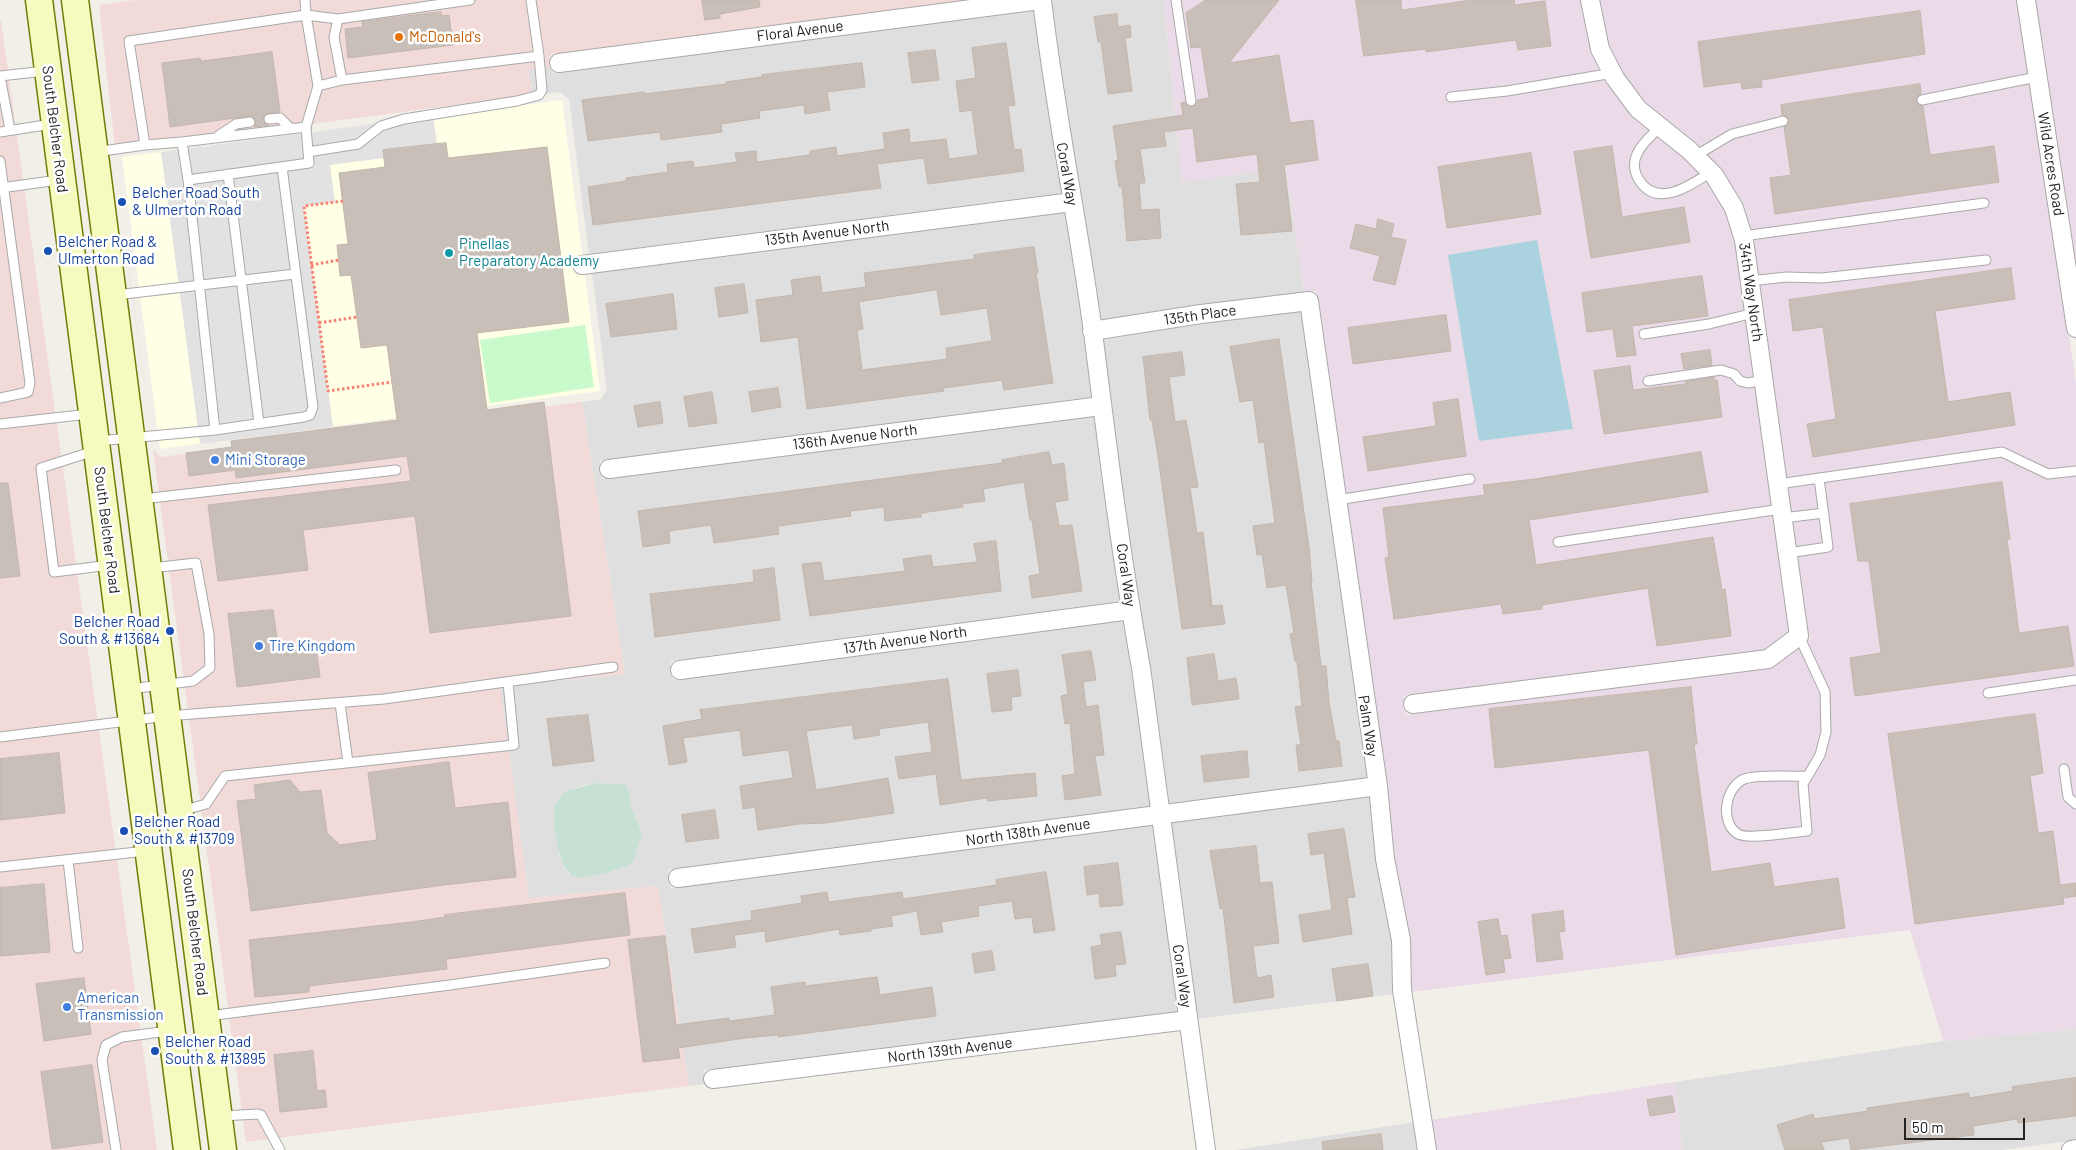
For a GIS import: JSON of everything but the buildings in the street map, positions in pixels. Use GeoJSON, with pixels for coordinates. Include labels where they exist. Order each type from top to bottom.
{"type":"FeatureCollection","features":[{"type":"Feature","properties":{"kind":"main road","name":"South Belcher Road"},"geometry":{"type":"LineString","coordinates":[[39,0],[187,1150]]}},
{"type":"Feature","properties":{"kind":"main road","name":"South Belcher Road"},"geometry":{"type":"LineString","coordinates":[[75,0],[222,1150]]}},
{"type":"Feature","properties":{"kind":"street","name":"Floral Avenue"},"geometry":{"type":"LineString","coordinates":[[559,63],[1041,0]]}},
{"type":"Feature","properties":{"kind":"street","name":"Coral Way"},"geometry":{"type":"LineString","coordinates":[[1041,0],[1092,331],[1131,610],[1142,668],[1206,1150]]}},
{"type":"Feature","properties":{"kind":"street","name":"34th Way North"},"geometry":{"type":"LineString","coordinates":[[1590,0],[1600,49],[1612,73],[1638,109],[1695,156],[1711,172],[1734,208],[1743,236],[1750,280],[1799,636]]}},
{"type":"Feature","properties":{"kind":"street","name":"Wild Acres Road"},"geometry":{"type":"LineString","coordinates":[[2026,0],[2076,328]]}},
{"type":"Feature","properties":{"kind":"street","name":"135th Avenue North"},"geometry":{"type":"LineString","coordinates":[[582,265],[1072,202]]}},
{"type":"Feature","properties":{"kind":"street","name":"135th Place"},"geometry":{"type":"LineString","coordinates":[[1092,331],[1201,314],[1309,301]]}},
{"type":"Feature","properties":{"kind":"street","name":"Palm Way"},"geometry":{"type":"LineString","coordinates":[[1309,301],[1378,786],[1385,859],[1401,940],[1402,990],[1427,1150]]}},
{"type":"Feature","properties":{"kind":"street","name":"136th Avenue North"},"geometry":{"type":"LineString","coordinates":[[609,469],[1101,406]]}},
{"type":"Feature","properties":{"kind":"street","name":"137th Avenue North"},"geometry":{"type":"LineString","coordinates":[[680,670],[1131,610]]}},
{"type":"Feature","properties":{"kind":"street"},"geometry":{"type":"LineString","coordinates":[[1413,704],[1768,659],[1799,636]]}},
{"type":"Feature","properties":{"kind":"street","name":"North 138th Avenue"},"geometry":{"type":"LineString","coordinates":[[678,878],[1378,786]]}},
{"type":"Feature","properties":{"kind":"street","name":"North 139th Avenue"},"geometry":{"type":"LineString","coordinates":[[713,1079],[1188,1020]]}},
{"type":"Feature","properties":{"kind":"street"},"geometry":{"type":"LineString","coordinates":[[2071,1150],[2076,1149]]}},
{"type":"Feature","properties":{"kind":"lane"},"geometry":{"type":"LineString","coordinates":[[188,180],[309,163],[306,127],[318,86],[305,0]]}},
{"type":"Feature","properties":{"kind":"lane"},"geometry":{"type":"LineString","coordinates":[[145,145],[129,41],[306,15],[338,19],[470,0]]}},
{"type":"Feature","properties":{"kind":"lane"},"geometry":{"type":"LineString","coordinates":[[308,152],[358,144],[381,126],[404,119],[517,101],[539,95],[542,90],[531,0]]}},
{"type":"Feature","properties":{"kind":"lane"},"geometry":{"type":"LineString","coordinates":[[1176,0],[1191,101]]}},
{"type":"Feature","properties":{"kind":"lane"},"geometry":{"type":"LineString","coordinates":[[338,19],[334,37],[342,80]]}},
{"type":"Feature","properties":{"kind":"lane"},"geometry":{"type":"LineString","coordinates":[[318,86],[342,80],[539,56]]}},
{"type":"Feature","properties":{"kind":"lane"},"geometry":{"type":"LineString","coordinates":[[48,70],[0,76],[5,131],[54,123]]}},
{"type":"Feature","properties":{"kind":"lane"},"geometry":{"type":"LineString","coordinates":[[1451,97],[1507,91],[1612,73]]}},
{"type":"Feature","properties":{"kind":"lane"},"geometry":{"type":"LineString","coordinates":[[1922,100],[2037,77]]}},
{"type":"Feature","properties":{"kind":"lane"},"geometry":{"type":"LineString","coordinates":[[269,120],[280,118],[291,129]]}},
{"type":"Feature","properties":{"kind":"lane"},"geometry":{"type":"LineString","coordinates":[[1695,156],[1732,134],[1783,121]]}},
{"type":"Feature","properties":{"kind":"lane"},"geometry":{"type":"LineString","coordinates":[[216,138],[236,124],[250,122]]}},
{"type":"Feature","properties":{"kind":"lane"},"geometry":{"type":"LineString","coordinates":[[1660,126],[1638,151],[1634,160],[1638,178],[1644,187],[1652,192],[1663,194],[1676,192],[1687,188],[1711,172]]}},
{"type":"Feature","properties":{"kind":"lane"},"geometry":{"type":"LineString","coordinates":[[94,152],[306,127]]}},
{"type":"Feature","properties":{"kind":"lane"},"geometry":{"type":"LineString","coordinates":[[182,142],[188,180],[215,430]]}},
{"type":"Feature","properties":{"kind":"lane"},"geometry":{"type":"LineString","coordinates":[[0,160],[2,187],[30,384],[28,392],[22,395],[0,398]]}},
{"type":"Feature","properties":{"kind":"lane"},"geometry":{"type":"LineString","coordinates":[[111,565],[54,572],[41,468],[96,446],[131,438],[215,430],[310,415],[313,407],[282,167]]}},
{"type":"Feature","properties":{"kind":"lane"},"geometry":{"type":"LineString","coordinates":[[228,174],[260,423]]}},
{"type":"Feature","properties":{"kind":"lane"},"geometry":{"type":"LineString","coordinates":[[2,187],[62,180]]}},
{"type":"Feature","properties":{"kind":"lane"},"geometry":{"type":"LineString","coordinates":[[1743,236],[1984,203]]}},
{"type":"Feature","properties":{"kind":"lane"},"geometry":{"type":"LineString","coordinates":[[1750,280],[1786,277],[1822,278],[1986,260]]}},
{"type":"Feature","properties":{"kind":"lane"},"geometry":{"type":"LineString","coordinates":[[113,295],[295,274]]}},
{"type":"Feature","properties":{"kind":"lane"},"geometry":{"type":"LineString","coordinates":[[1644,334],[1709,324],[1754,314]]}},
{"type":"Feature","properties":{"kind":"lane"},"geometry":{"type":"LineString","coordinates":[[1648,381],[1721,370],[1734,374],[1740,381],[1748,383],[1764,380]]}},
{"type":"Feature","properties":{"kind":"lane"},"geometry":{"type":"LineString","coordinates":[[0,424],[92,414]]}},
{"type":"Feature","properties":{"kind":"lane"},"geometry":{"type":"LineString","coordinates":[[1778,484],[2002,452],[2048,474],[2076,471]]}},
{"type":"Feature","properties":{"kind":"lane"},"geometry":{"type":"LineString","coordinates":[[139,499],[396,470]]}},
{"type":"Feature","properties":{"kind":"lane"},"geometry":{"type":"LineString","coordinates":[[1788,553],[1828,547],[1819,478]]}},
{"type":"Feature","properties":{"kind":"lane"},"geometry":{"type":"LineString","coordinates":[[1337,500],[1470,479]]}},
{"type":"Feature","properties":{"kind":"lane"},"geometry":{"type":"LineString","coordinates":[[1558,542],[1782,514],[1824,513]]}},
{"type":"Feature","properties":{"kind":"lane"},"geometry":{"type":"LineString","coordinates":[[128,689],[193,681],[210,668],[209,634],[196,563],[148,568]]}},
{"type":"Feature","properties":{"kind":"lane"},"geometry":{"type":"LineString","coordinates":[[1799,636],[1825,692],[1826,732],[1820,755],[1803,784],[1807,831],[1763,836],[1740,835],[1731,828],[1727,814],[1729,796],[1735,784],[1747,778],[1806,776]]}},
{"type":"Feature","properties":{"kind":"lane"},"geometry":{"type":"LineString","coordinates":[[0,737],[132,722],[167,716],[384,699],[613,667]]}},
{"type":"Feature","properties":{"kind":"lane"},"geometry":{"type":"LineString","coordinates":[[1988,693],[2076,680]]}},
{"type":"Feature","properties":{"kind":"lane"},"geometry":{"type":"LineString","coordinates":[[179,811],[206,804],[225,776],[514,745],[508,682]]}},
{"type":"Feature","properties":{"kind":"lane"},"geometry":{"type":"LineString","coordinates":[[340,703],[348,762]]}},
{"type":"Feature","properties":{"kind":"lane"},"geometry":{"type":"LineString","coordinates":[[2064,769],[2068,797],[2076,804]]}},
{"type":"Feature","properties":{"kind":"lane"},"geometry":{"type":"LineString","coordinates":[[0,867],[149,851]]}},
{"type":"Feature","properties":{"kind":"lane"},"geometry":{"type":"LineString","coordinates":[[68,860],[78,948]]}},
{"type":"Feature","properties":{"kind":"lane"},"geometry":{"type":"LineString","coordinates":[[205,1016],[605,963]]}},
{"type":"Feature","properties":{"kind":"lane"},"geometry":{"type":"LineString","coordinates":[[116,1150],[102,1060],[106,1045],[122,1037],[172,1030]]}},
{"type":"Feature","properties":{"kind":"lane"},"geometry":{"type":"LineString","coordinates":[[218,1117],[262,1115],[280,1150]]}},
{"type":"Feature","properties":{"kind":"path"},"geometry":{"type":"LineString","coordinates":[[343,201],[304,206],[328,391],[392,382]]}},
{"type":"Feature","properties":{"kind":"path"},"geometry":{"type":"LineString","coordinates":[[311,264],[339,260]]}},
{"type":"Feature","properties":{"kind":"path"},"geometry":{"type":"LineString","coordinates":[[319,322],[357,317]]}},
{"type":"Feature","properties":{"kind":"shaded area"},"geometry":{"type":"Polygon","coordinates":[[[135,0],[968,0],[550,55],[551,67],[528,70],[532,95],[121,149],[116,156],[99,5],[135,0]]]}},
{"type":"Feature","properties":{"kind":"shaded area"},"geometry":{"type":"Polygon","coordinates":[[[1164,0],[1182,182],[1286,167],[1304,292],[1200,305],[1099,321],[1072,157],[1054,30],[1051,1],[1164,0]]]}},
{"type":"Feature","properties":{"kind":"shaded area"},"geometry":{"type":"Polygon","coordinates":[[[1164,0],[1581,0],[1593,54],[1609,84],[1632,115],[1684,157],[1708,182],[1726,212],[1736,242],[1790,631],[1764,650],[1404,696],[1406,715],[1769,668],[1802,645],[1808,644],[1808,640],[1811,638],[1807,632],[1752,238],[1693,142],[1644,102],[1622,73],[1608,46],[1598,0],[2018,0],[2076,383],[2076,1029],[1943,1041],[1910,930],[1411,992],[1409,938],[1393,858],[1385,775],[1316,291],[1304,292],[1286,167],[1182,183],[1164,0]]]}},
{"type":"Feature","properties":{"kind":"shaded area"},"geometry":{"type":"Polygon","coordinates":[[[2035,0],[2076,0],[2076,272],[2035,0]]]}},
{"type":"Feature","properties":{"kind":"shaded area"},"geometry":{"type":"Polygon","coordinates":[[[1035,10],[1062,193],[589,254],[569,99],[560,92],[532,95],[528,70],[551,67],[553,73],[1035,10]]]}},
{"type":"Feature","properties":{"kind":"shaded area"},"geometry":{"type":"Polygon","coordinates":[[[1,20],[157,1150],[0,1150],[1,20]]]}},
{"type":"Feature","properties":{"kind":"shaded area"},"geometry":{"type":"Polygon","coordinates":[[[562,100],[600,391],[160,449],[122,157],[562,100]]]}},
{"type":"Feature","properties":{"kind":"shaded area"},"geometry":{"type":"Polygon","coordinates":[[[433,116],[438,151],[330,165],[335,202],[304,206],[333,427],[200,444],[161,152],[433,116]]]}},
{"type":"Feature","properties":{"kind":"shaded area"},"geometry":{"type":"Polygon","coordinates":[[[1065,212],[1092,397],[600,461],[602,479],[1094,416],[1121,601],[671,661],[673,680],[1124,620],[1152,807],[669,870],[671,888],[1154,825],[1179,1012],[703,1070],[705,1084],[689,1086],[658,886],[529,898],[499,686],[625,674],[582,402],[601,399],[607,390],[592,273],[1065,212]],[[595,783],[577,787],[557,841],[560,858],[568,874],[642,833],[631,808],[629,792],[612,783],[595,783]]]}},
{"type":"Feature","properties":{"kind":"shaded area"},"geometry":{"type":"Polygon","coordinates":[[[126,247],[153,450],[131,289],[126,247]]]}},
{"type":"Feature","properties":{"kind":"shaded area"},"geometry":{"type":"Polygon","coordinates":[[[1302,311],[1368,778],[1168,804],[1150,667],[1139,608],[1109,404],[1102,340],[1302,311]]]}},
{"type":"Feature","properties":{"kind":"shaded area"},"geometry":{"type":"Polygon","coordinates":[[[582,402],[625,674],[500,686],[529,898],[658,886],[689,1086],[246,1142],[153,450],[161,457],[582,402]]]}},
{"type":"Feature","properties":{"kind":"shaded area"},"geometry":{"type":"Polygon","coordinates":[[[595,783],[625,784],[629,792],[631,808],[642,833],[633,863],[612,871],[587,877],[574,876],[564,866],[560,857],[554,825],[554,809],[564,792],[595,783]]]}},
{"type":"Feature","properties":{"kind":"shaded area"},"geometry":{"type":"Polygon","coordinates":[[[1370,796],[1393,941],[1395,994],[1196,1019],[1170,823],[1370,796]]]}},
{"type":"Feature","properties":{"kind":"shaded area"},"geometry":{"type":"Polygon","coordinates":[[[2076,1029],[2076,1140],[2002,1150],[1682,1150],[1675,1082],[1943,1041],[2076,1029]]]}},
{"type":"Feature","properties":{"kind":"shaded area"},"geometry":{"type":"Polygon","coordinates":[[[1675,1082],[1682,1150],[1436,1150],[1431,1120],[1675,1082]]]}},
{"type":"Feature","properties":{"kind":"shaded area"},"geometry":{"type":"Polygon","coordinates":[[[1415,1122],[1419,1150],[1236,1150],[1415,1122]]]}},
{"type":"Feature","properties":{"kind":"green space"},"geometry":{"type":"Polygon","coordinates":[[[585,325],[594,387],[490,403],[480,340],[585,325]]]}},
{"type":"Feature","properties":{"kind":"water"},"geometry":{"type":"Polygon","coordinates":[[[1537,240],[1573,429],[1479,441],[1448,255],[1537,240]]]}},
{"type":"Feature","properties":{"kind":"place","name":"McDonald's"},"geometry":{"type":"Point","coordinates":[399,37]}},
{"type":"Feature","properties":{"kind":"place","name":"Belcher Road South & Ulmerton Road"},"geometry":{"type":"Point","coordinates":[122,202]}},
{"type":"Feature","properties":{"kind":"place","name":"Belcher Road & Ulmerton Road"},"geometry":{"type":"Point","coordinates":[48,251]}},
{"type":"Feature","properties":{"kind":"place","name":"Pinellas Preparatory Academy"},"geometry":{"type":"Point","coordinates":[449,253]}},
{"type":"Feature","properties":{"kind":"place","name":"Mini Storage"},"geometry":{"type":"Point","coordinates":[215,460]}},
{"type":"Feature","properties":{"kind":"place","name":"Belcher Road South & #13684"},"geometry":{"type":"Point","coordinates":[170,631]}},
{"type":"Feature","properties":{"kind":"place","name":"Tire Kingdom"},"geometry":{"type":"Point","coordinates":[259,646]}},
{"type":"Feature","properties":{"kind":"place","name":"Belcher Road South & #13709"},"geometry":{"type":"Point","coordinates":[124,831]}},
{"type":"Feature","properties":{"kind":"place","name":"American Transmission"},"geometry":{"type":"Point","coordinates":[67,1007]}},
{"type":"Feature","properties":{"kind":"place","name":"Belcher Road South & #13895"},"geometry":{"type":"Point","coordinates":[155,1051]}}]}
